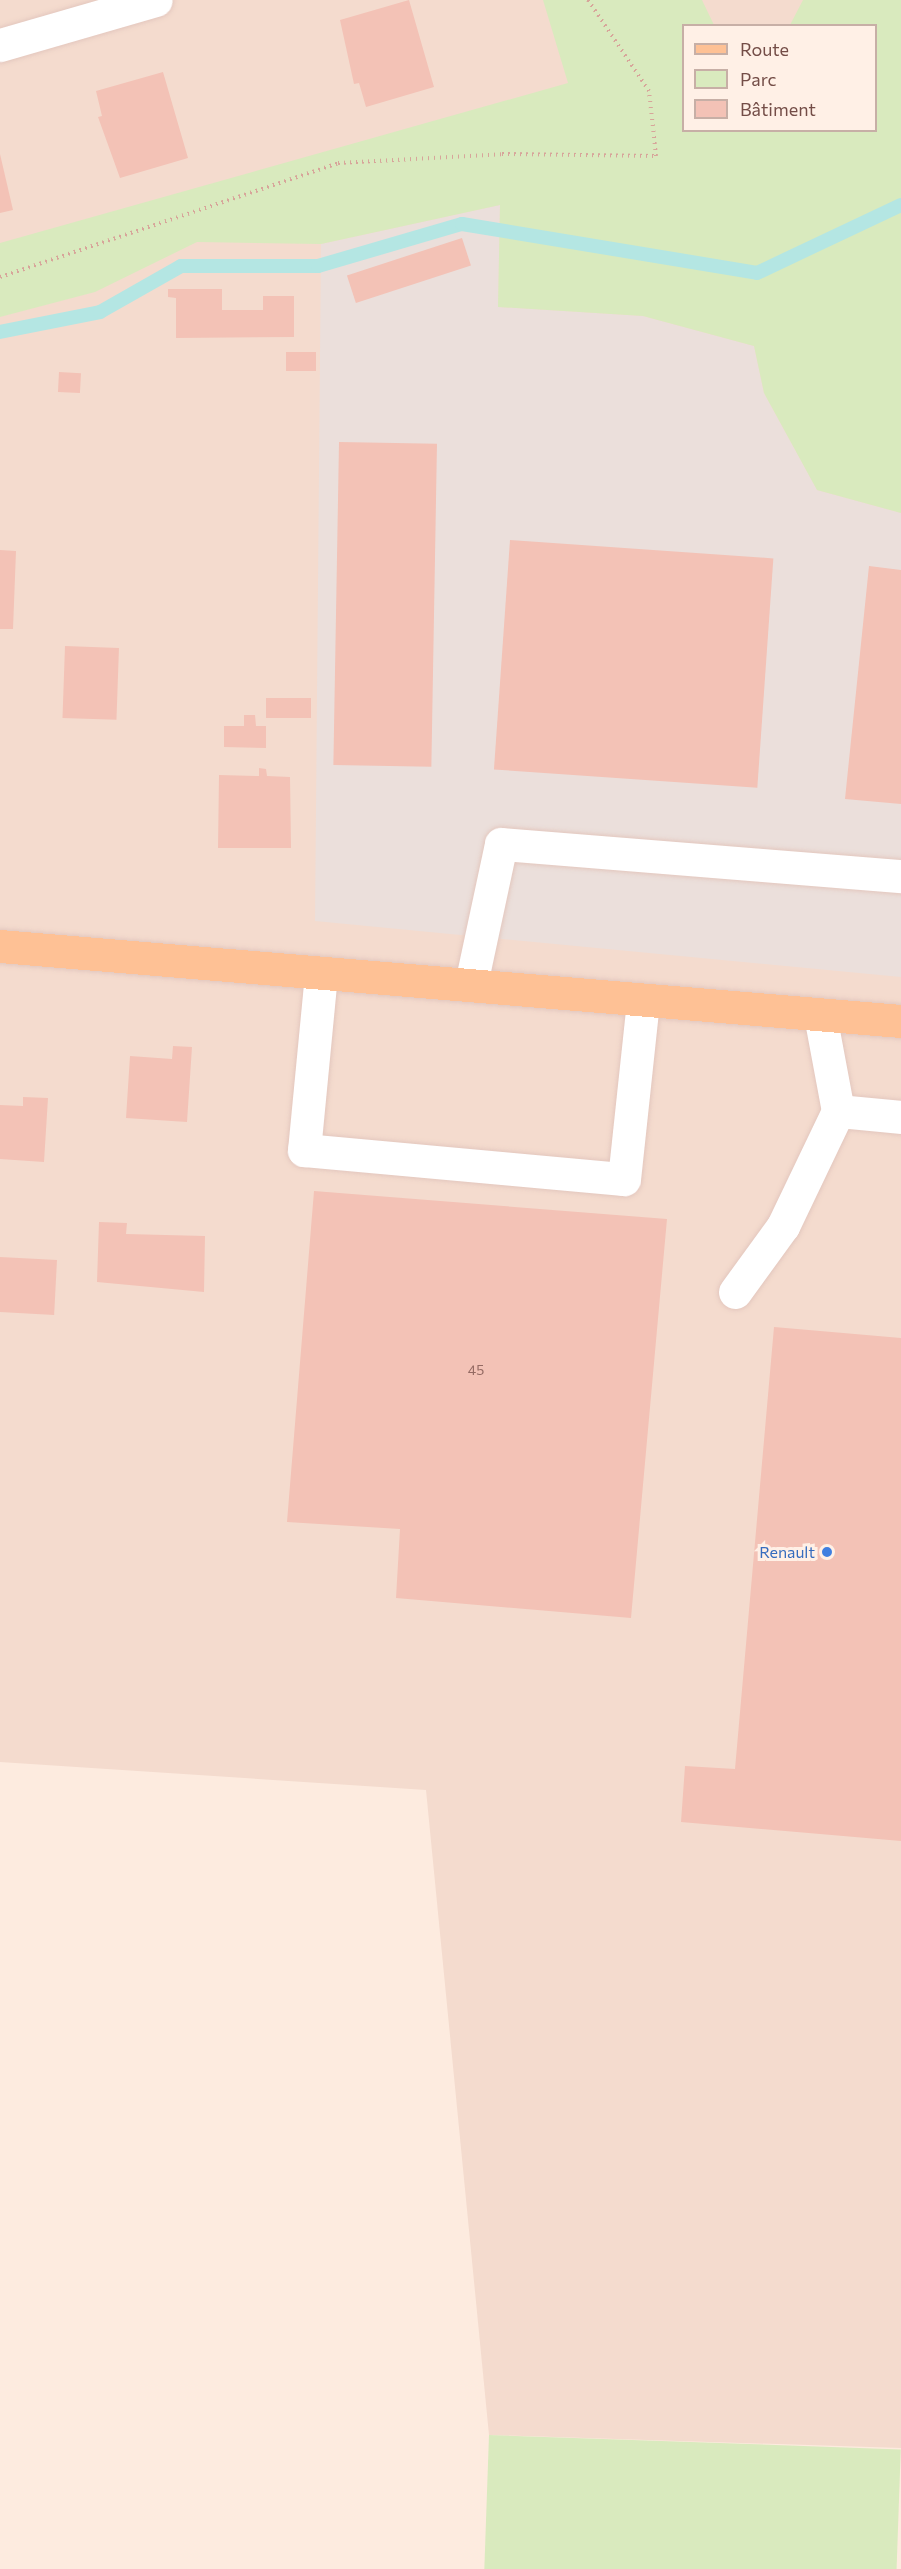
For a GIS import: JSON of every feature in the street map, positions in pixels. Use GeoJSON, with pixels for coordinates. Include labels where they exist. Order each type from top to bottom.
{"type":"FeatureCollection","features":[{"type":"Feature","properties":{"kind":"main road"},"geometry":{"type":"LineString","coordinates":[[0,946],[901,1021]]}},
{"type":"Feature","properties":{"kind":"street"},"geometry":{"type":"LineString","coordinates":[[0,45],[156,0]]}},
{"type":"Feature","properties":{"kind":"street"},"geometry":{"type":"LineString","coordinates":[[471,984],[501,844],[901,876]]}},
{"type":"Feature","properties":{"kind":"street"},"geometry":{"type":"LineString","coordinates":[[321,974],[304,1150],[624,1179],[643,1001]]}},
{"type":"Feature","properties":{"kind":"street"},"geometry":{"type":"LineString","coordinates":[[735,1292],[783,1226],[838,1111],[820,1015]]}},
{"type":"Feature","properties":{"kind":"street"},"geometry":{"type":"LineString","coordinates":[[838,1111],[901,1118]]}},
{"type":"Feature","properties":{"kind":"path"},"geometry":{"type":"LineString","coordinates":[[0,277],[338,163],[502,154],[656,156],[649,91],[588,0]]}},
{"type":"Feature","properties":{"kind":"shaded area"},"geometry":{"type":"Polygon","coordinates":[[[0,0],[901,0],[901,2448],[489,2435],[426,1790],[0,1762],[0,0]]]}},
{"type":"Feature","properties":{"kind":"shaded area"},"geometry":{"type":"Polygon","coordinates":[[[500,205],[498,307],[643,316],[754,346],[764,393],[817,490],[901,513],[901,977],[315,921],[321,244],[500,205]]]}},
{"type":"Feature","properties":{"kind":"green space"},"geometry":{"type":"Polygon","coordinates":[[[543,0],[702,0],[714,24],[682,24],[682,132],[877,132],[877,24],[791,24],[803,0],[901,0],[901,513],[817,490],[764,393],[754,346],[643,316],[498,307],[500,205],[321,244],[197,242],[95,292],[0,317],[0,243],[568,83],[543,0]]]}},
{"type":"Feature","properties":{"kind":"green space"},"geometry":{"type":"Polygon","coordinates":[[[489,2435],[901,2449],[897,2569],[484,2569],[489,2435]]]}},
{"type":"Feature","properties":{"kind":"building"},"geometry":{"type":"Polygon","coordinates":[[[409,0],[434,87],[366,107],[359,83],[354,84],[340,20],[409,0]]]}},
{"type":"Feature","properties":{"kind":"building"},"geometry":{"type":"Polygon","coordinates":[[[163,72],[188,158],[120,178],[98,117],[102,116],[96,91],[163,72]]]}},
{"type":"Feature","properties":{"kind":"building"},"geometry":{"type":"Polygon","coordinates":[[[0,154],[13,210],[0,213],[0,154]]]}},
{"type":"Feature","properties":{"kind":"building"},"geometry":{"type":"Polygon","coordinates":[[[462,238],[471,266],[356,303],[347,275],[462,238]]]}},
{"type":"Feature","properties":{"kind":"building"},"geometry":{"type":"Polygon","coordinates":[[[168,289],[222,289],[222,310],[263,310],[263,296],[294,296],[294,337],[176,338],[176,298],[168,297],[168,289]]]}},
{"type":"Feature","properties":{"kind":"building"},"geometry":{"type":"Polygon","coordinates":[[[286,352],[316,352],[316,371],[286,371],[286,352]]]}},
{"type":"Feature","properties":{"kind":"building"},"geometry":{"type":"Polygon","coordinates":[[[59,372],[81,373],[80,393],[58,392],[59,372]]]}},
{"type":"Feature","properties":{"kind":"building"},"geometry":{"type":"Polygon","coordinates":[[[339,442],[437,444],[431,767],[333,765],[339,442]]]}},
{"type":"Feature","properties":{"kind":"building"},"geometry":{"type":"Polygon","coordinates":[[[510,540],[773,558],[757,788],[494,769],[510,540]]]}},
{"type":"Feature","properties":{"kind":"building"},"geometry":{"type":"Polygon","coordinates":[[[0,550],[16,551],[13,629],[0,629],[0,550]]]}},
{"type":"Feature","properties":{"kind":"building"},"geometry":{"type":"Polygon","coordinates":[[[869,566],[901,570],[901,804],[845,799],[869,566]]]}},
{"type":"Feature","properties":{"kind":"building"},"geometry":{"type":"Polygon","coordinates":[[[65,646],[119,648],[116,720],[62,718],[65,646]]]}},
{"type":"Feature","properties":{"kind":"building"},"geometry":{"type":"Polygon","coordinates":[[[266,698],[311,698],[311,718],[266,718],[266,698]]]}},
{"type":"Feature","properties":{"kind":"building"},"geometry":{"type":"Polygon","coordinates":[[[244,715],[255,715],[256,726],[266,726],[266,748],[224,747],[224,726],[244,726],[244,715]]]}},
{"type":"Feature","properties":{"kind":"building"},"geometry":{"type":"Polygon","coordinates":[[[259,768],[266,769],[267,776],[290,777],[291,848],[218,848],[219,775],[259,776],[259,768]]]}},
{"type":"Feature","properties":{"kind":"building"},"geometry":{"type":"Polygon","coordinates":[[[173,1046],[192,1047],[187,1122],[126,1118],[130,1056],[172,1059],[173,1046]]]}},
{"type":"Feature","properties":{"kind":"building"},"geometry":{"type":"Polygon","coordinates":[[[23,1097],[48,1098],[44,1162],[0,1159],[0,1105],[23,1106],[23,1097]]]}},
{"type":"Feature","properties":{"kind":"building"},"geometry":{"type":"Polygon","coordinates":[[[314,1191],[667,1219],[631,1618],[396,1598],[400,1529],[287,1522],[314,1191]]]}},
{"type":"Feature","properties":{"kind":"building"},"geometry":{"type":"Polygon","coordinates":[[[99,1222],[127,1223],[126,1234],[205,1236],[204,1292],[97,1282],[99,1222]]]}},
{"type":"Feature","properties":{"kind":"building"},"geometry":{"type":"Polygon","coordinates":[[[0,1257],[57,1260],[54,1315],[0,1312],[0,1257]]]}},
{"type":"Feature","properties":{"kind":"building","name":"Renault"},"geometry":{"type":"Polygon","coordinates":[[[774,1327],[901,1338],[901,1841],[681,1822],[685,1766],[735,1769],[774,1327]]]}},
{"type":"Feature","properties":{"kind":"waterway"},"geometry":{"type":"LineString","coordinates":[[0,332],[100,312],[181,266],[318,266],[462,224],[757,273],[901,205]]}},
{"type":"Feature","properties":{"kind":"place","name":"Renault"},"geometry":{"type":"Point","coordinates":[827,1552]}}]}
